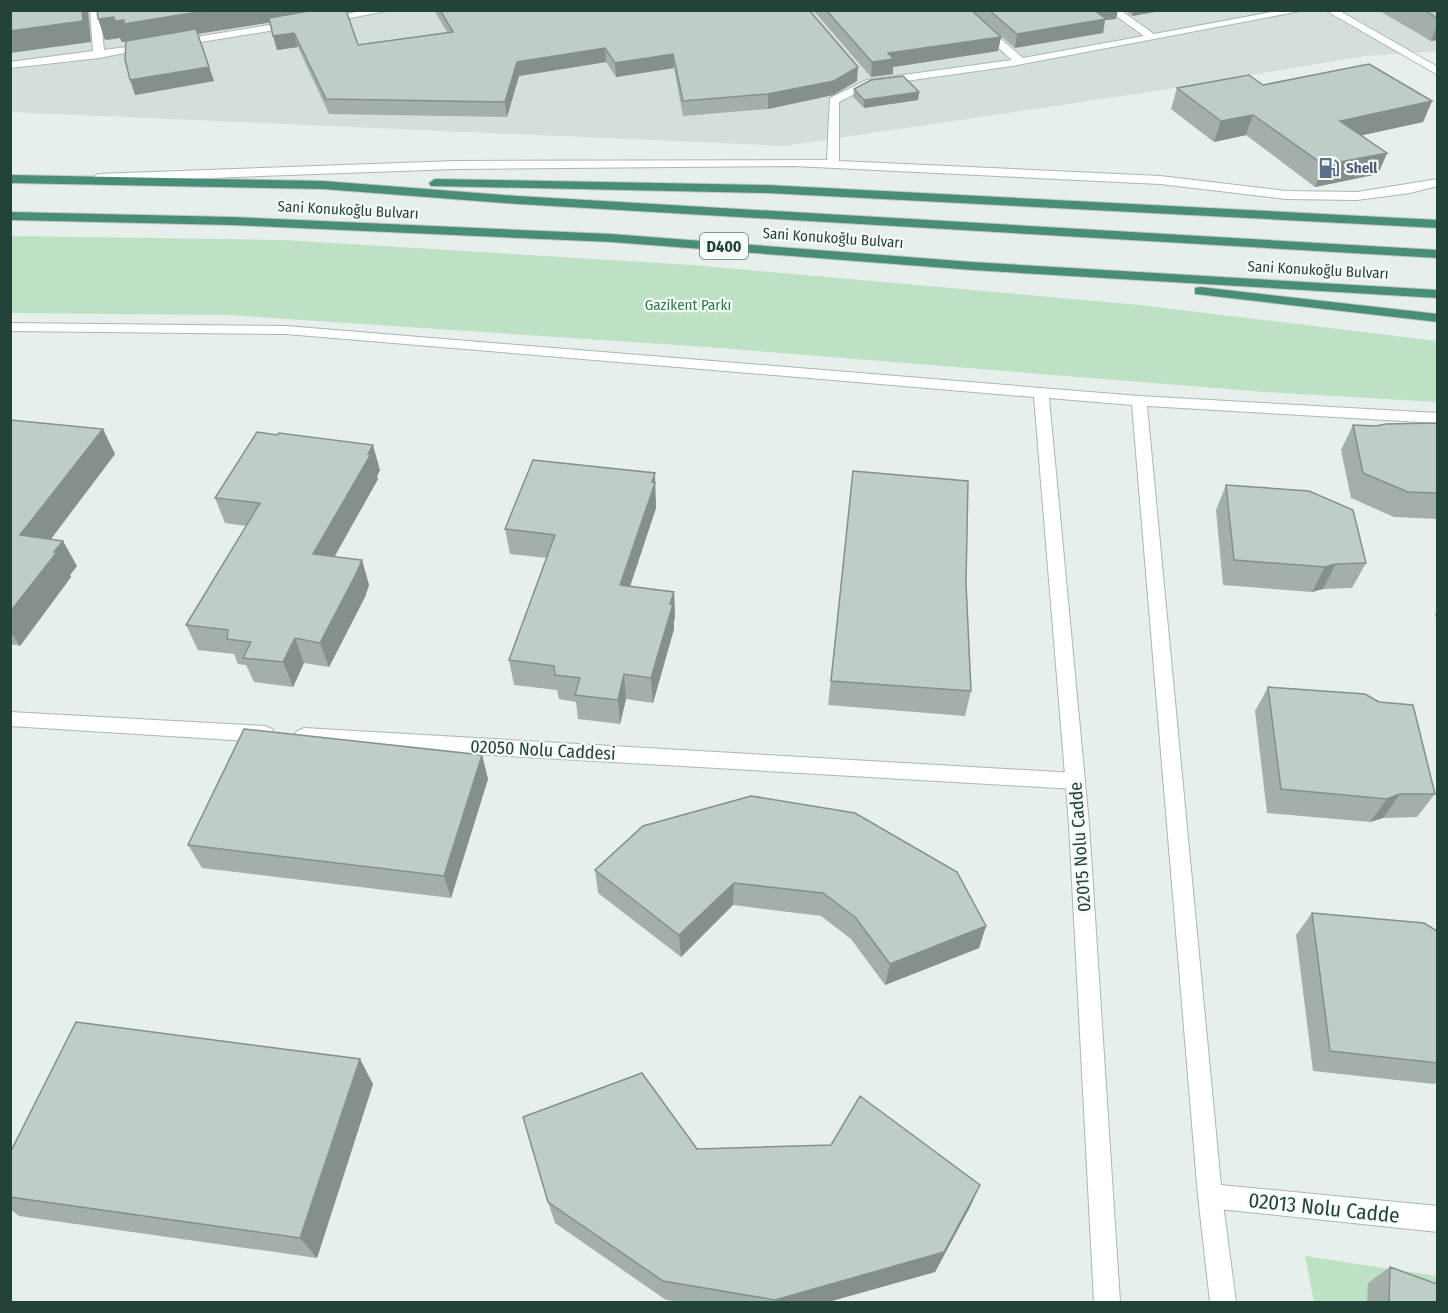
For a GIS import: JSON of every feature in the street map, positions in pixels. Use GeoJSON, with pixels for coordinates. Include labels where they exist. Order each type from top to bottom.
{"type":"FeatureCollection","features":[{"type":"Feature","properties":{"kind":"highway","name":"Sani Konukoğlu Bulvarı"},"geometry":{"type":"LineString","coordinates":[[10,179],[96,178],[323,185],[518,200],[1437,254]]}},
{"type":"Feature","properties":{"kind":"highway"},"geometry":{"type":"LineString","coordinates":[[323,185],[430,182],[767,189],[1437,225]]}},
{"type":"Feature","properties":{"kind":"highway","name":"Sani Konukoğlu Bulvarı"},"geometry":{"type":"LineString","coordinates":[[10,216],[232,221],[611,238],[972,266],[1437,294]]}},
{"type":"Feature","properties":{"kind":"highway"},"geometry":{"type":"LineString","coordinates":[[972,266],[1437,318]]}},
{"type":"Feature","properties":{"kind":"street"},"geometry":{"type":"LineString","coordinates":[[94,10],[99,55]]}},
{"type":"Feature","properties":{"kind":"street"},"geometry":{"type":"LineString","coordinates":[[169,44],[386,10]]}},
{"type":"Feature","properties":{"kind":"street"},"geometry":{"type":"LineString","coordinates":[[961,10],[1020,61]]}},
{"type":"Feature","properties":{"kind":"street"},"geometry":{"type":"LineString","coordinates":[[1113,10],[1152,37]]}},
{"type":"Feature","properties":{"kind":"street"},"geometry":{"type":"LineString","coordinates":[[1255,10],[1265,17]]}},
{"type":"Feature","properties":{"kind":"street"},"geometry":{"type":"LineString","coordinates":[[833,163],[834,100],[867,83],[1020,61],[1300,10]]}},
{"type":"Feature","properties":{"kind":"street"},"geometry":{"type":"LineString","coordinates":[[1330,10],[1437,72]]}},
{"type":"Feature","properties":{"kind":"street"},"geometry":{"type":"LineString","coordinates":[[10,64],[99,55],[157,46]]}},
{"type":"Feature","properties":{"kind":"street"},"geometry":{"type":"LineString","coordinates":[[859,74],[867,83]]}},
{"type":"Feature","properties":{"kind":"street"},"geometry":{"type":"LineString","coordinates":[[96,178],[455,165],[833,163],[1160,180],[1286,195],[1357,196],[1410,189],[1437,182]]}},
{"type":"Feature","properties":{"kind":"street"},"geometry":{"type":"LineString","coordinates":[[10,327],[286,330],[1139,401],[1437,418]]}},
{"type":"Feature","properties":{"kind":"street","name":"02015 Nolu Cadde"},"geometry":{"type":"LineString","coordinates":[[1041,393],[1075,781],[1107,1302]]}},
{"type":"Feature","properties":{"kind":"street"},"geometry":{"type":"LineString","coordinates":[[1139,401],[1210,1196],[1223,1302]]}},
{"type":"Feature","properties":{"kind":"street","name":"02050 Nolu Caddesi"},"geometry":{"type":"LineString","coordinates":[[10,719],[1075,781]]}},
{"type":"Feature","properties":{"kind":"street","name":"02013 Nolu Cadde"},"geometry":{"type":"LineString","coordinates":[[1210,1196],[1437,1219]]}},
{"type":"Feature","properties":{"kind":"shaded area"},"geometry":{"type":"Polygon","coordinates":[[[11,11],[1437,11],[1437,51],[1365,56],[1149,92],[784,146],[11,112],[11,11]]]}},
{"type":"Feature","properties":{"kind":"green space","name":"Gazikent Parkı"},"geometry":{"type":"Polygon","coordinates":[[[11,236],[284,240],[692,265],[1140,305],[1437,341],[1437,402],[1265,392],[707,347],[228,315],[11,313],[11,236]]]}},
{"type":"Feature","properties":{"kind":"green space"},"geometry":{"type":"Polygon","coordinates":[[[1305,1256],[1437,1276],[1437,1302],[1314,1302],[1305,1256]]]}},
{"type":"Feature","properties":{"kind":"building"},"geometry":{"type":"Polygon","coordinates":[[[10,10],[82,10],[83,21],[10,31],[10,10]]]}},
{"type":"Feature","properties":{"kind":"building"},"geometry":{"type":"Polygon","coordinates":[[[97,10],[210,10],[124,24],[124,20],[115,21],[114,17],[98,19],[97,10]]]}},
{"type":"Feature","properties":{"kind":"building"},"geometry":{"type":"Polygon","coordinates":[[[315,10],[346,10],[358,45],[453,32],[440,10],[809,10],[858,67],[834,81],[768,94],[683,101],[673,54],[615,63],[605,48],[517,62],[505,102],[326,99],[294,33],[273,36],[269,18],[315,10]]]}},
{"type":"Feature","properties":{"kind":"building"},"geometry":{"type":"Polygon","coordinates":[[[826,10],[971,10],[1001,37],[888,53],[894,59],[872,62],[826,10]]]}},
{"type":"Feature","properties":{"kind":"building"},"geometry":{"type":"Polygon","coordinates":[[[989,10],[1094,10],[1106,19],[1017,34],[989,10]]]}},
{"type":"Feature","properties":{"kind":"building"},"geometry":{"type":"Polygon","coordinates":[[[1424,10],[1437,10],[1437,18],[1424,10]]]}},
{"type":"Feature","properties":{"kind":"building"},"geometry":{"type":"Polygon","coordinates":[[[196,29],[209,67],[130,80],[125,59],[126,41],[196,29]]]}},
{"type":"Feature","properties":{"kind":"building"},"geometry":{"type":"Polygon","coordinates":[[[1369,64],[1432,101],[1340,121],[1387,153],[1324,165],[1253,115],[1221,121],[1177,88],[1249,75],[1263,85],[1369,64]]]}},
{"type":"Feature","properties":{"kind":"building"},"geometry":{"type":"Polygon","coordinates":[[[903,76],[919,92],[864,100],[854,89],[871,80],[903,76]]]}},
{"type":"Feature","properties":{"kind":"building"},"geometry":{"type":"Polygon","coordinates":[[[10,420],[103,429],[20,535],[63,541],[10,612],[10,420]]]}},
{"type":"Feature","properties":{"kind":"building"},"geometry":{"type":"Polygon","coordinates":[[[1437,423],[1437,493],[1408,492],[1363,473],[1353,425],[1437,423]]]}},
{"type":"Feature","properties":{"kind":"building"},"geometry":{"type":"Polygon","coordinates":[[[257,432],[373,445],[368,454],[371,454],[313,554],[362,560],[320,643],[295,638],[283,662],[243,658],[251,642],[227,639],[228,630],[186,625],[260,503],[215,498],[257,432]]]}},
{"type":"Feature","properties":{"kind":"building"},"geometry":{"type":"Polygon","coordinates":[[[533,460],[655,473],[652,482],[655,483],[620,585],[674,592],[670,604],[673,604],[651,678],[624,674],[618,700],[575,695],[580,678],[555,675],[554,666],[509,660],[555,535],[505,529],[533,460]]]}},
{"type":"Feature","properties":{"kind":"building"},"geometry":{"type":"Polygon","coordinates":[[[853,471],[968,481],[966,583],[971,691],[831,681],[853,471]]]}},
{"type":"Feature","properties":{"kind":"building"},"geometry":{"type":"Polygon","coordinates":[[[1226,485],[1309,491],[1353,510],[1366,563],[1336,564],[1325,567],[1234,560],[1226,485]]]}},
{"type":"Feature","properties":{"kind":"building"},"geometry":{"type":"Polygon","coordinates":[[[1268,687],[1365,694],[1379,702],[1413,705],[1435,794],[1400,794],[1387,799],[1281,789],[1268,687]]]}},
{"type":"Feature","properties":{"kind":"building"},"geometry":{"type":"Polygon","coordinates":[[[244,729],[482,755],[444,876],[188,845],[244,729]]]}},
{"type":"Feature","properties":{"kind":"building"},"geometry":{"type":"Polygon","coordinates":[[[751,796],[855,813],[957,872],[986,926],[890,964],[855,917],[823,893],[734,883],[679,935],[595,870],[643,826],[751,796]]]}},
{"type":"Feature","properties":{"kind":"building"},"geometry":{"type":"Polygon","coordinates":[[[1312,913],[1424,923],[1437,931],[1437,1063],[1330,1051],[1312,913]]]}},
{"type":"Feature","properties":{"kind":"building"},"geometry":{"type":"Polygon","coordinates":[[[76,1022],[360,1059],[300,1238],[10,1197],[10,1153],[76,1022]]]}},
{"type":"Feature","properties":{"kind":"building"},"geometry":{"type":"Polygon","coordinates":[[[642,1073],[697,1149],[831,1145],[860,1096],[980,1185],[944,1252],[775,1300],[663,1281],[548,1202],[523,1117],[642,1073]]]}},
{"type":"Feature","properties":{"kind":"building"},"geometry":{"type":"Polygon","coordinates":[[[1390,1267],[1437,1284],[1437,1302],[1389,1302],[1390,1267]]]}},
{"type":"Feature","properties":{"kind":"place","name":"Shell"},"geometry":{"type":"Point","coordinates":[1329,168]}}]}
